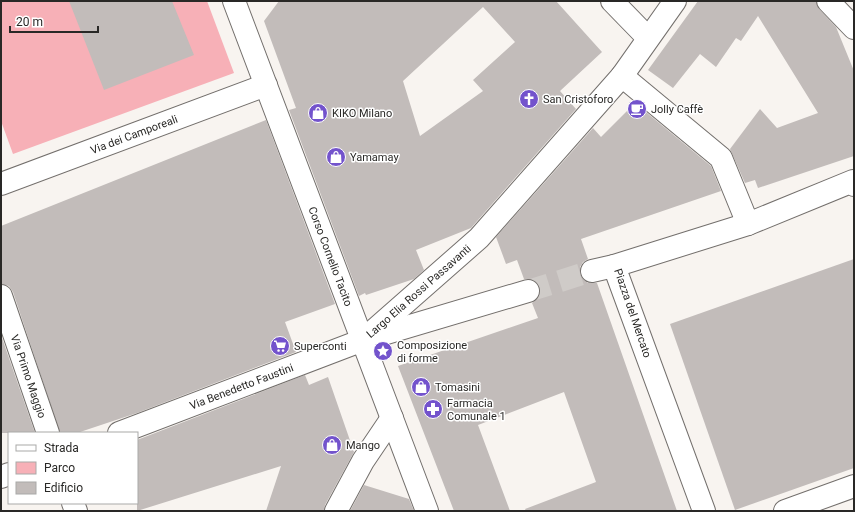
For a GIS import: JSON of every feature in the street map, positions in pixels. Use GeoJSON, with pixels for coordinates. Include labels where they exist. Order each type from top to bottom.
{"type":"FeatureCollection","features":[{"type":"Feature","properties":{"kind":"street","name":"Corso Cornelio Tacito"},"geometry":{"type":"LineString","coordinates":[[234,1],[427,511]]}},
{"type":"Feature","properties":{"kind":"street"},"geometry":{"type":"LineString","coordinates":[[612,1],[648,38]]}},
{"type":"Feature","properties":{"kind":"street","name":"Largo Elia Rossi Passavanti"},"geometry":{"type":"LineString","coordinates":[[363,340],[479,238],[622,76],[674,1]]}},
{"type":"Feature","properties":{"kind":"street"},"geometry":{"type":"LineString","coordinates":[[828,1],[854,28]]}},
{"type":"Feature","properties":{"kind":"street"},"geometry":{"type":"LineString","coordinates":[[622,76],[721,158],[748,224]]}},
{"type":"Feature","properties":{"kind":"street","name":"Via dei Camporeali"},"geometry":{"type":"LineString","coordinates":[[1,184],[266,85]]}},
{"type":"Feature","properties":{"kind":"street","name":"Piazza del Mercato"},"geometry":{"type":"LineString","coordinates":[[704,511],[614,266],[748,224],[854,182]]}},
{"type":"Feature","properties":{"kind":"street"},"geometry":{"type":"LineString","coordinates":[[592,271],[614,266]]}},
{"type":"Feature","properties":{"kind":"street","name":"Largo Elia Rossi Passavanti"},"geometry":{"type":"LineString","coordinates":[[363,340],[528,291]]}},
{"type":"Feature","properties":{"kind":"street","name":"Via Primo Maggio"},"geometry":{"type":"LineString","coordinates":[[1,296],[48,432]]}},
{"type":"Feature","properties":{"kind":"street","name":"Via Benedetto Faustini"},"geometry":{"type":"LineString","coordinates":[[122,432],[363,340]]}},
{"type":"Feature","properties":{"kind":"street"},"geometry":{"type":"LineString","coordinates":[[336,511],[363,461],[392,418]]}},
{"type":"Feature","properties":{"kind":"street"},"geometry":{"type":"LineString","coordinates":[[785,511],[854,486]]}},
{"type":"Feature","properties":{"kind":"green space"},"geometry":{"type":"Polygon","coordinates":[[[1,1],[207,1],[234,73],[13,154],[1,121],[1,1]]]}},
{"type":"Feature","properties":{"kind":"building"},"geometry":{"type":"Polygon","coordinates":[[[69,1],[172,1],[194,55],[104,90],[69,1]]]}},
{"type":"Feature","properties":{"kind":"building"},"geometry":{"type":"Polygon","coordinates":[[[279,1],[556,1],[602,52],[560,91],[576,109],[471,228],[416,250],[424,270],[414,279],[359,296],[289,110],[296,108],[264,21],[279,1]],[[483,7],[403,81],[420,136],[483,91],[473,80],[515,42],[483,7]]]}},
{"type":"Feature","properties":{"kind":"building"},"geometry":{"type":"Polygon","coordinates":[[[698,1],[816,1],[819,9],[836,27],[854,71],[854,156],[758,188],[755,180],[745,183],[730,149],[760,109],[777,128],[818,113],[758,16],[741,41],[736,38],[716,67],[700,54],[673,88],[648,70],[698,1]]]}},
{"type":"Feature","properties":{"kind":"building"},"geometry":{"type":"Polygon","coordinates":[[[635,103],[711,166],[721,191],[581,239],[588,259],[583,262],[580,267],[580,274],[588,283],[597,283],[677,511],[526,511],[525,509],[596,482],[564,392],[478,425],[510,511],[454,511],[398,366],[538,318],[532,303],[540,294],[540,287],[537,282],[531,279],[524,279],[517,260],[506,264],[496,237],[593,128],[601,137],[635,103]]]}},
{"type":"Feature","properties":{"kind":"building"},"geometry":{"type":"Polygon","coordinates":[[[266,120],[335,304],[285,322],[296,352],[137,413],[80,432],[60,432],[13,292],[9,286],[1,284],[1,226],[266,120]]]}},
{"type":"Feature","properties":{"kind":"building"},"geometry":{"type":"Polygon","coordinates":[[[854,259],[854,468],[735,510],[670,324],[854,259]]]}},
{"type":"Feature","properties":{"kind":"building"},"geometry":{"type":"Polygon","coordinates":[[[1,335],[35,432],[1,433],[1,335]]]}},
{"type":"Feature","properties":{"kind":"building"},"geometry":{"type":"Polygon","coordinates":[[[305,375],[309,385],[328,377],[354,452],[325,505],[324,511],[266,511],[281,466],[137,511],[138,440],[305,375]]]}},
{"type":"Feature","properties":{"kind":"building"},"geometry":{"type":"Polygon","coordinates":[[[364,485],[409,499],[414,511],[350,511],[364,485]]]}},
{"type":"Feature","properties":{"kind":"tunnel"},"geometry":{"type":"LineString","coordinates":[[528,291],[592,271]]}},
{"type":"Feature","properties":{"kind":"place","name":"San Cristoforo"},"geometry":{"type":"Point","coordinates":[529,99]}},
{"type":"Feature","properties":{"kind":"place","name":"Jolly Caffè"},"geometry":{"type":"Point","coordinates":[637,109]}},
{"type":"Feature","properties":{"kind":"place","name":"KIKO Milano"},"geometry":{"type":"Point","coordinates":[318,113]}},
{"type":"Feature","properties":{"kind":"place","name":"Yamamay"},"geometry":{"type":"Point","coordinates":[336,157]}},
{"type":"Feature","properties":{"kind":"place","name":"Superconti"},"geometry":{"type":"Point","coordinates":[280,346]}},
{"type":"Feature","properties":{"kind":"place","name":"Composizione di forme"},"geometry":{"type":"Point","coordinates":[383,351]}},
{"type":"Feature","properties":{"kind":"place","name":"Tomasini"},"geometry":{"type":"Point","coordinates":[421,387]}},
{"type":"Feature","properties":{"kind":"place","name":"Farmacia Comunale 1"},"geometry":{"type":"Point","coordinates":[433,409]}},
{"type":"Feature","properties":{"kind":"place","name":"Mango"},"geometry":{"type":"Point","coordinates":[332,445]}}]}
